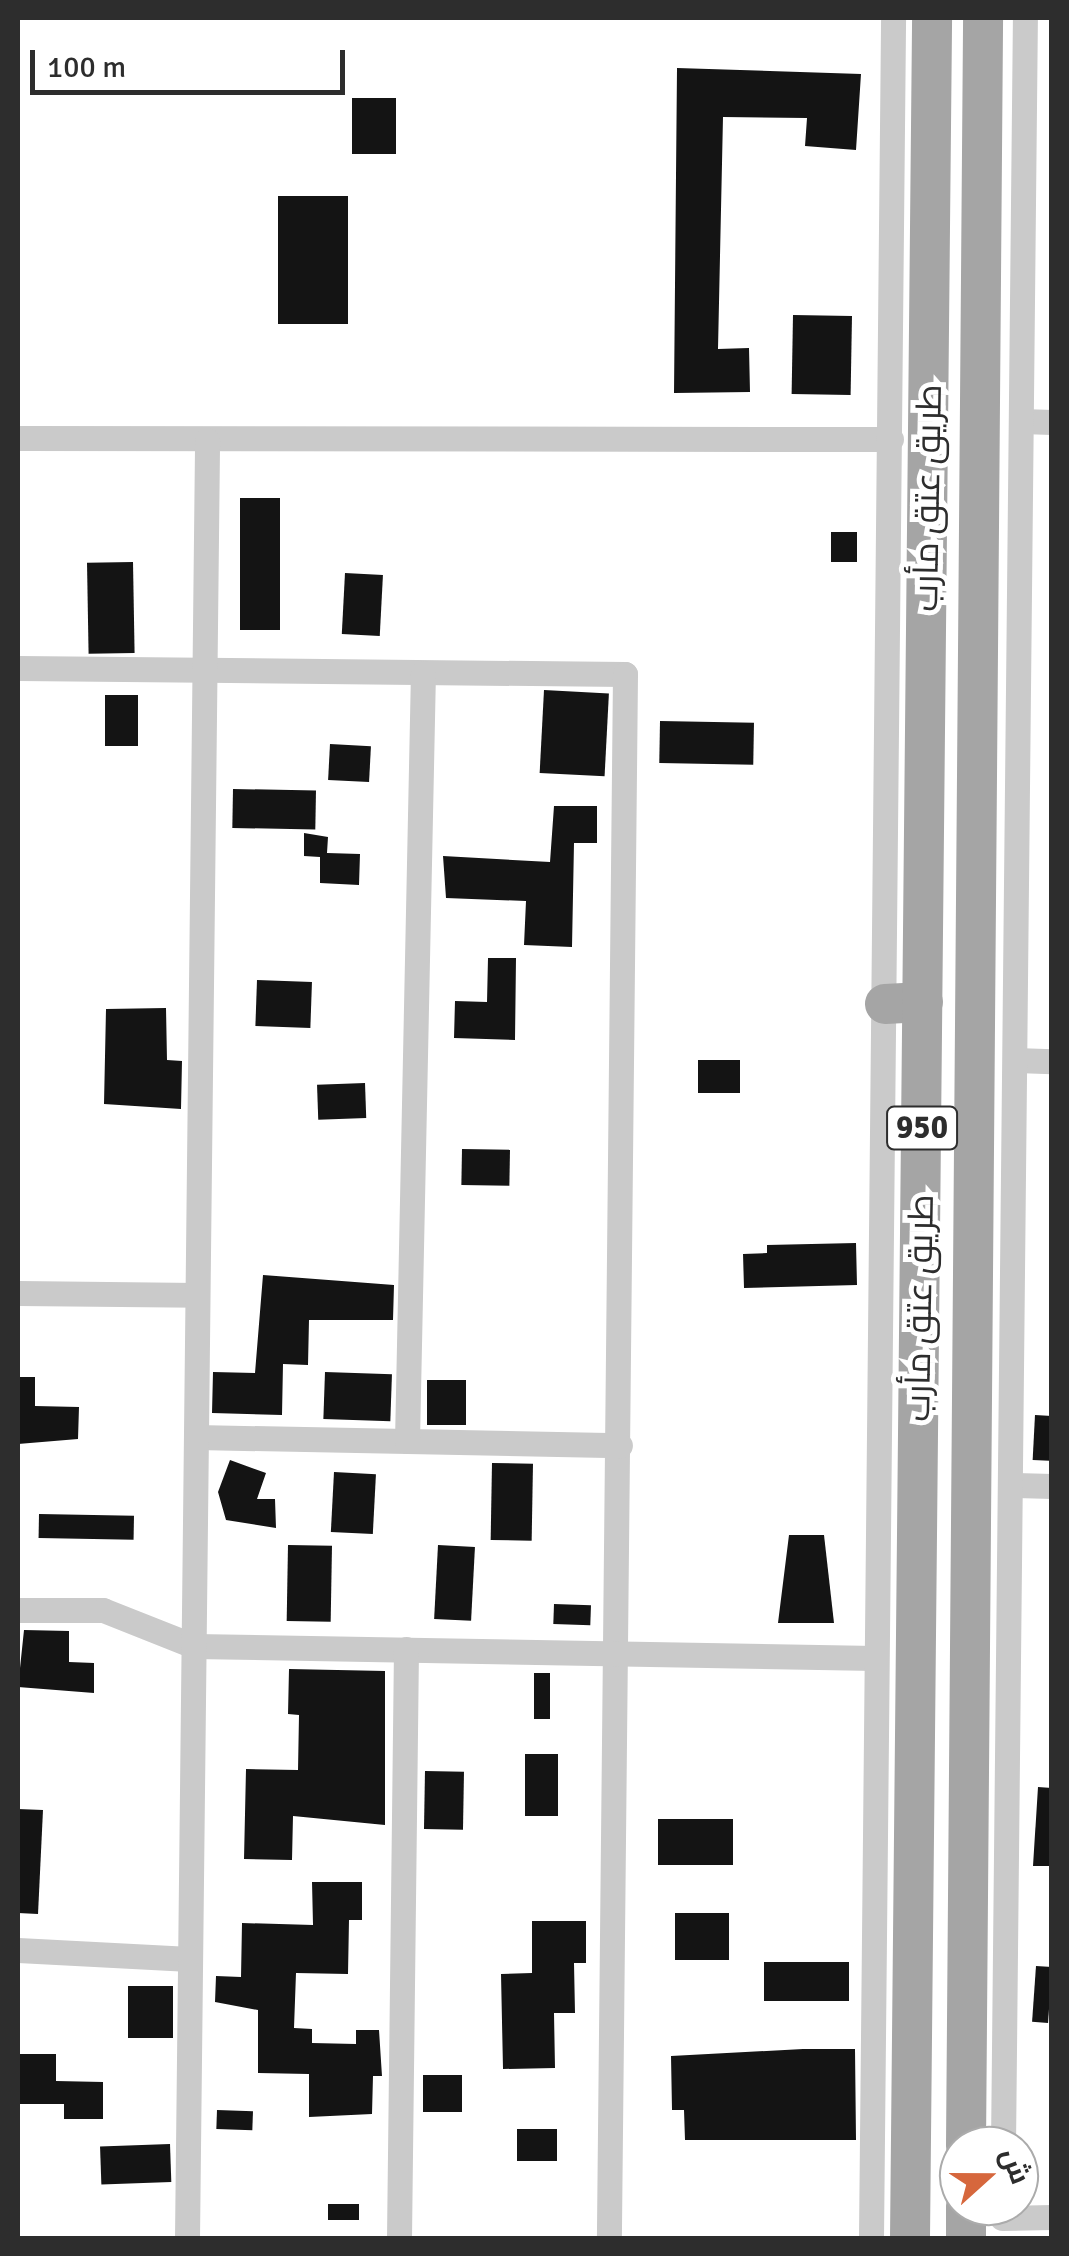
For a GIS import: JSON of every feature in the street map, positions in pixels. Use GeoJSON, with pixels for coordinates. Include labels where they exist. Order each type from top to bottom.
{"type":"FeatureCollection","features":[{"type":"Feature","properties":{"kind":"main road","name":"طريق عتق مأرب"},"geometry":{"type":"LineString","coordinates":[[910,2238],[904,1003],[924,872],[932,18]]}},
{"type":"Feature","properties":{"kind":"main road","name":"طريق عتق مأرب"},"geometry":{"type":"LineString","coordinates":[[966,2126],[984,18]]}},
{"type":"Feature","properties":{"kind":"main road"},"geometry":{"type":"LineString","coordinates":[[924,872],[974,868]]}},
{"type":"Feature","properties":{"kind":"street"},"geometry":{"type":"LineString","coordinates":[[871,2238],[875,1658],[904,1003],[891,439],[893,18]]}},
{"type":"Feature","properties":{"kind":"street"},"geometry":{"type":"LineString","coordinates":[[1003,2126],[1026,18]]}},
{"type":"Feature","properties":{"kind":"street"},"geometry":{"type":"LineString","coordinates":[[1022,421],[1052,422]]}},
{"type":"Feature","properties":{"kind":"street"},"geometry":{"type":"LineString","coordinates":[[18,438],[891,439]]}},
{"type":"Feature","properties":{"kind":"street"},"geometry":{"type":"LineString","coordinates":[[187,2238],[207,440]]}},
{"type":"Feature","properties":{"kind":"street"},"geometry":{"type":"LineString","coordinates":[[18,668],[625,674],[619,1652],[609,2238]]}},
{"type":"Feature","properties":{"kind":"street"},"geometry":{"type":"LineString","coordinates":[[407,1441],[423,673]]}},
{"type":"Feature","properties":{"kind":"street"},"geometry":{"type":"LineString","coordinates":[[1015,1060],[1052,1061]]}},
{"type":"Feature","properties":{"kind":"street"},"geometry":{"type":"LineString","coordinates":[[18,1293],[197,1295]]}},
{"type":"Feature","properties":{"kind":"street"},"geometry":{"type":"LineString","coordinates":[[196,1437],[620,1445]]}},
{"type":"Feature","properties":{"kind":"street"},"geometry":{"type":"LineString","coordinates":[[1012,1486],[1052,1486]]}},
{"type":"Feature","properties":{"kind":"street"},"geometry":{"type":"LineString","coordinates":[[18,1610],[103,1610],[194,1646],[875,1658]]}},
{"type":"Feature","properties":{"kind":"street"},"geometry":{"type":"LineString","coordinates":[[400,2238],[406,1649]]}},
{"type":"Feature","properties":{"kind":"street"},"geometry":{"type":"LineString","coordinates":[[18,1950],[190,1960]]}},
{"type":"Feature","properties":{"kind":"building"},"geometry":{"type":"Polygon","coordinates":[[[677,68],[861,74],[856,150],[805,146],[807,118],[723,117],[718,349],[749,348],[750,392],[674,393],[677,68]]]}},
{"type":"Feature","properties":{"kind":"building"},"geometry":{"type":"Polygon","coordinates":[[[352,98],[396,98],[396,154],[352,154],[352,98]]]}},
{"type":"Feature","properties":{"kind":"building"},"geometry":{"type":"Polygon","coordinates":[[[278,196],[348,196],[348,324],[278,324],[278,196]]]}},
{"type":"Feature","properties":{"kind":"building"},"geometry":{"type":"Polygon","coordinates":[[[793,315],[852,316],[851,395],[792,394],[793,315]]]}},
{"type":"Feature","properties":{"kind":"building"},"geometry":{"type":"Polygon","coordinates":[[[240,498],[280,498],[280,630],[240,630],[240,498]]]}},
{"type":"Feature","properties":{"kind":"building"},"geometry":{"type":"Polygon","coordinates":[[[831,532],[857,532],[857,562],[831,562],[831,532]]]}},
{"type":"Feature","properties":{"kind":"building"},"geometry":{"type":"Polygon","coordinates":[[[133,562],[135,653],[89,654],[87,563],[133,562]]]}},
{"type":"Feature","properties":{"kind":"building"},"geometry":{"type":"Polygon","coordinates":[[[345,573],[383,575],[380,636],[342,634],[345,573]]]}},
{"type":"Feature","properties":{"kind":"building"},"geometry":{"type":"Polygon","coordinates":[[[544,690],[609,693],[605,776],[540,773],[544,690]]]}},
{"type":"Feature","properties":{"kind":"building"},"geometry":{"type":"Polygon","coordinates":[[[105,695],[138,695],[138,746],[105,746],[105,695]]]}},
{"type":"Feature","properties":{"kind":"building"},"geometry":{"type":"Polygon","coordinates":[[[660,721],[754,723],[753,765],[659,763],[660,721]]]}},
{"type":"Feature","properties":{"kind":"building"},"geometry":{"type":"Polygon","coordinates":[[[330,744],[371,746],[369,782],[328,780],[330,744]]]}},
{"type":"Feature","properties":{"kind":"building"},"geometry":{"type":"Polygon","coordinates":[[[233,789],[316,790],[315,829],[232,828],[233,789]]]}},
{"type":"Feature","properties":{"kind":"building"},"geometry":{"type":"Polygon","coordinates":[[[554,806],[597,806],[597,843],[574,843],[572,947],[524,945],[526,901],[446,898],[443,856],[550,862],[554,806]]]}},
{"type":"Feature","properties":{"kind":"building"},"geometry":{"type":"Polygon","coordinates":[[[304,833],[328,837],[327,853],[360,854],[359,885],[320,883],[320,857],[304,856],[304,833]]]}},
{"type":"Feature","properties":{"kind":"building"},"geometry":{"type":"Polygon","coordinates":[[[488,958],[516,958],[515,1040],[454,1038],[455,1001],[487,1002],[488,958]]]}},
{"type":"Feature","properties":{"kind":"building"},"geometry":{"type":"Polygon","coordinates":[[[257,980],[312,982],[310,1028],[255,1026],[257,980]]]}},
{"type":"Feature","properties":{"kind":"building"},"geometry":{"type":"Polygon","coordinates":[[[166,1008],[167,1060],[182,1061],[181,1109],[104,1104],[106,1009],[166,1008]]]}},
{"type":"Feature","properties":{"kind":"building"},"geometry":{"type":"Polygon","coordinates":[[[698,1060],[740,1060],[740,1093],[698,1093],[698,1060]]]}},
{"type":"Feature","properties":{"kind":"building"},"geometry":{"type":"Polygon","coordinates":[[[365,1083],[366,1118],[318,1120],[317,1085],[365,1083]]]}},
{"type":"Feature","properties":{"kind":"building"},"geometry":{"type":"Polygon","coordinates":[[[462,1149],[510,1150],[509,1186],[461,1185],[462,1149]]]}},
{"type":"Feature","properties":{"kind":"building"},"geometry":{"type":"Polygon","coordinates":[[[856,1243],[857,1285],[744,1288],[743,1254],[767,1253],[767,1245],[856,1243]]]}},
{"type":"Feature","properties":{"kind":"building"},"geometry":{"type":"Polygon","coordinates":[[[263,1275],[394,1285],[393,1320],[309,1320],[308,1365],[283,1364],[282,1415],[212,1413],[213,1372],[255,1373],[263,1275]]]}},
{"type":"Feature","properties":{"kind":"building"},"geometry":{"type":"Polygon","coordinates":[[[325,1372],[392,1374],[390,1421],[323,1419],[325,1372]]]}},
{"type":"Feature","properties":{"kind":"building"},"geometry":{"type":"Polygon","coordinates":[[[18,1377],[35,1377],[35,1406],[79,1407],[78,1439],[18,1444],[18,1377]]]}},
{"type":"Feature","properties":{"kind":"building"},"geometry":{"type":"Polygon","coordinates":[[[427,1380],[466,1380],[466,1425],[427,1425],[427,1380]]]}},
{"type":"Feature","properties":{"kind":"building"},"geometry":{"type":"Polygon","coordinates":[[[1035,1415],[1052,1416],[1050,1461],[1033,1460],[1035,1415]]]}},
{"type":"Feature","properties":{"kind":"building"},"geometry":{"type":"Polygon","coordinates":[[[230,1460],[266,1473],[257,1499],[275,1499],[276,1528],[226,1520],[218,1492],[230,1460]]]}},
{"type":"Feature","properties":{"kind":"building"},"geometry":{"type":"Polygon","coordinates":[[[492,1463],[533,1464],[532,1541],[491,1540],[492,1463]]]}},
{"type":"Feature","properties":{"kind":"building"},"geometry":{"type":"Polygon","coordinates":[[[334,1472],[376,1474],[373,1534],[331,1532],[334,1472]]]}},
{"type":"Feature","properties":{"kind":"building"},"geometry":{"type":"Polygon","coordinates":[[[39,1514],[134,1516],[134,1540],[39,1538],[39,1514]]]}},
{"type":"Feature","properties":{"kind":"building"},"geometry":{"type":"Polygon","coordinates":[[[789,1535],[824,1535],[834,1623],[778,1623],[789,1535]]]}},
{"type":"Feature","properties":{"kind":"building"},"geometry":{"type":"Polygon","coordinates":[[[288,1545],[332,1546],[331,1622],[287,1621],[288,1545]]]}},
{"type":"Feature","properties":{"kind":"building"},"geometry":{"type":"Polygon","coordinates":[[[438,1545],[475,1547],[471,1621],[434,1619],[438,1545]]]}},
{"type":"Feature","properties":{"kind":"building"},"geometry":{"type":"Polygon","coordinates":[[[554,1604],[591,1605],[590,1625],[553,1624],[554,1604]]]}},
{"type":"Feature","properties":{"kind":"building"},"geometry":{"type":"Polygon","coordinates":[[[24,1630],[69,1631],[69,1662],[94,1663],[94,1693],[18,1687],[24,1630]]]}},
{"type":"Feature","properties":{"kind":"building"},"geometry":{"type":"Polygon","coordinates":[[[289,1669],[385,1671],[385,1825],[293,1816],[292,1860],[244,1859],[246,1769],[298,1770],[299,1715],[288,1714],[289,1669]]]}},
{"type":"Feature","properties":{"kind":"building"},"geometry":{"type":"Polygon","coordinates":[[[534,1673],[550,1673],[550,1719],[534,1719],[534,1673]]]}},
{"type":"Feature","properties":{"kind":"building"},"geometry":{"type":"Polygon","coordinates":[[[525,1754],[558,1754],[558,1816],[525,1816],[525,1754]]]}},
{"type":"Feature","properties":{"kind":"building"},"geometry":{"type":"Polygon","coordinates":[[[425,1771],[464,1772],[463,1830],[424,1829],[425,1771]]]}},
{"type":"Feature","properties":{"kind":"building"},"geometry":{"type":"Polygon","coordinates":[[[1038,1787],[1052,1788],[1052,1866],[1033,1866],[1038,1787]]]}},
{"type":"Feature","properties":{"kind":"building"},"geometry":{"type":"Polygon","coordinates":[[[18,1809],[43,1810],[38,1914],[18,1913],[18,1809]]]}},
{"type":"Feature","properties":{"kind":"building"},"geometry":{"type":"Polygon","coordinates":[[[658,1819],[733,1819],[733,1865],[658,1865],[658,1819]]]}},
{"type":"Feature","properties":{"kind":"building"},"geometry":{"type":"Polygon","coordinates":[[[312,1882],[362,1882],[362,1920],[349,1920],[348,1974],[296,1973],[294,2028],[312,2029],[312,2043],[356,2044],[356,2030],[379,2030],[382,2076],[373,2076],[372,2114],[309,2117],[309,2074],[258,2073],[258,2010],[215,2002],[216,1976],[241,1977],[242,1923],[313,1925],[312,1882]]]}},
{"type":"Feature","properties":{"kind":"building"},"geometry":{"type":"Polygon","coordinates":[[[675,1913],[729,1913],[729,1960],[675,1960],[675,1913]]]}},
{"type":"Feature","properties":{"kind":"building"},"geometry":{"type":"Polygon","coordinates":[[[532,1921],[586,1921],[586,1963],[574,1963],[575,2013],[554,2013],[555,2068],[503,2069],[501,1974],[532,1973],[532,1921]]]}},
{"type":"Feature","properties":{"kind":"building"},"geometry":{"type":"Polygon","coordinates":[[[764,1962],[849,1962],[849,2001],[764,2001],[764,1962]]]}},
{"type":"Feature","properties":{"kind":"building"},"geometry":{"type":"Polygon","coordinates":[[[1036,1966],[1052,1967],[1048,2023],[1032,2022],[1036,1966]]]}},
{"type":"Feature","properties":{"kind":"building"},"geometry":{"type":"Polygon","coordinates":[[[128,1986],[173,1986],[173,2038],[128,2038],[128,1986]]]}},
{"type":"Feature","properties":{"kind":"building"},"geometry":{"type":"Polygon","coordinates":[[[855,2049],[856,2140],[685,2140],[684,2110],[672,2110],[671,2056],[855,2049]]]}},
{"type":"Feature","properties":{"kind":"building"},"geometry":{"type":"Polygon","coordinates":[[[18,2054],[56,2054],[56,2081],[103,2082],[103,2119],[64,2119],[64,2104],[18,2104],[18,2054]]]}},
{"type":"Feature","properties":{"kind":"building"},"geometry":{"type":"Polygon","coordinates":[[[423,2075],[462,2075],[462,2112],[423,2112],[423,2075]]]}},
{"type":"Feature","properties":{"kind":"building"},"geometry":{"type":"Polygon","coordinates":[[[217,2110],[253,2111],[252,2130],[216,2129],[217,2110]]]}},
{"type":"Feature","properties":{"kind":"building"},"geometry":{"type":"Polygon","coordinates":[[[517,2129],[557,2129],[557,2161],[517,2161],[517,2129]]]}},
{"type":"Feature","properties":{"kind":"building"},"geometry":{"type":"Polygon","coordinates":[[[170,2144],[171,2182],[101,2184],[100,2146],[170,2144]]]}},
{"type":"Feature","properties":{"kind":"building"},"geometry":{"type":"Polygon","coordinates":[[[328,2204],[359,2204],[359,2220],[328,2220],[328,2204]]]}}]}
